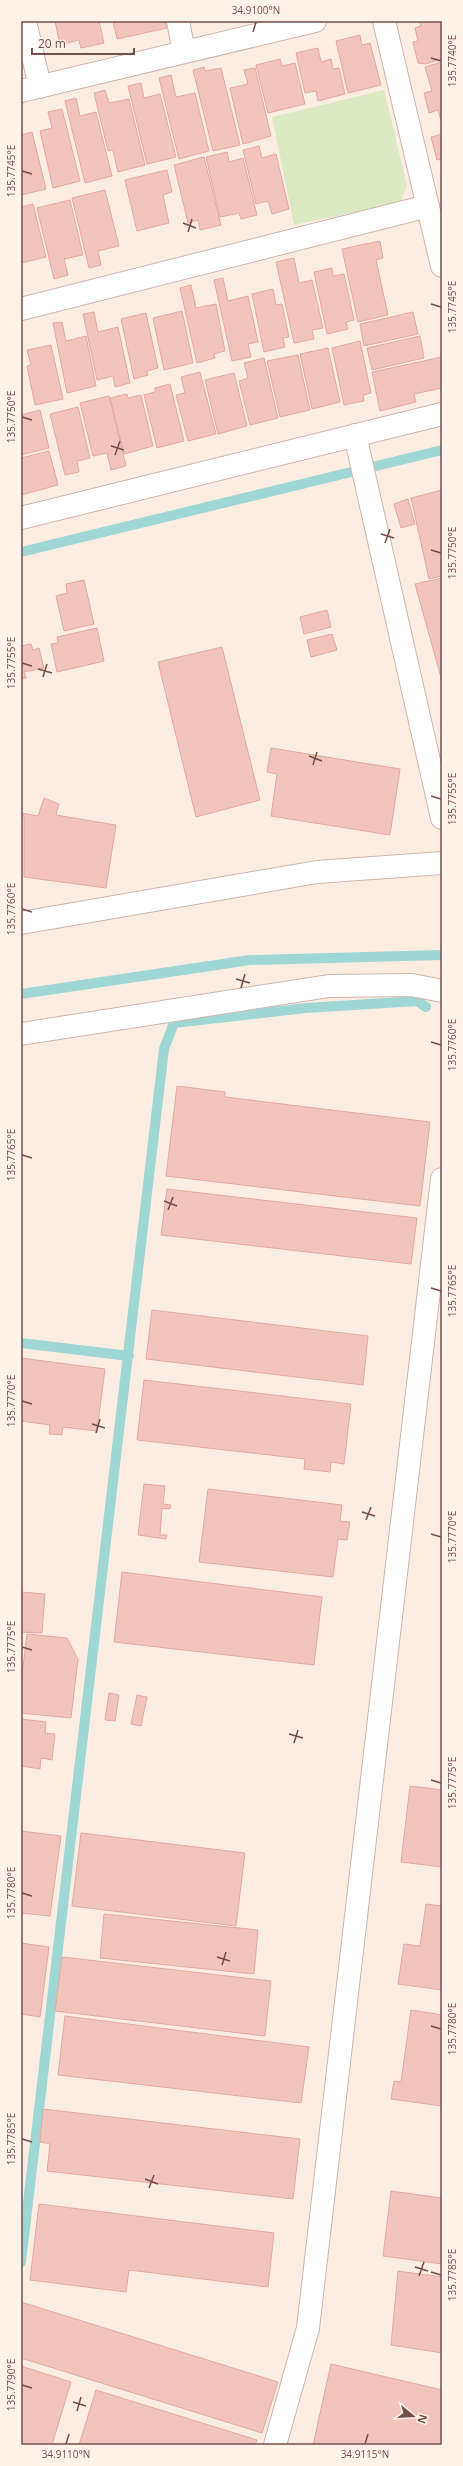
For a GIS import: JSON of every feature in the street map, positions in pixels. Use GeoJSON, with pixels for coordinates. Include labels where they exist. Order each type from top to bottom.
{"type":"FeatureCollection","features":[{"type":"Feature","properties":{"kind":"street"},"geometry":{"type":"LineString","coordinates":[[25,21],[30,89],[315,21]]}},
{"type":"Feature","properties":{"kind":"street"},"geometry":{"type":"LineString","coordinates":[[178,21],[184,52]]}},
{"type":"Feature","properties":{"kind":"street"},"geometry":{"type":"LineString","coordinates":[[384,21],[442,266]]}},
{"type":"Feature","properties":{"kind":"street"},"geometry":{"type":"LineString","coordinates":[[21,309],[428,206]]}},
{"type":"Feature","properties":{"kind":"street"},"geometry":{"type":"LineString","coordinates":[[21,518],[356,440],[442,414]]}},
{"type":"Feature","properties":{"kind":"street"},"geometry":{"type":"LineString","coordinates":[[356,440],[442,818]]}},
{"type":"Feature","properties":{"kind":"street"},"geometry":{"type":"LineString","coordinates":[[21,923],[317,872],[442,863]]}},
{"type":"Feature","properties":{"kind":"street"},"geometry":{"type":"LineString","coordinates":[[21,1034],[329,986],[412,985],[442,991]]}},
{"type":"Feature","properties":{"kind":"street"},"geometry":{"type":"LineString","coordinates":[[275,2445],[308,2328],[442,1179]]}},
{"type":"Feature","properties":{"kind":"green space"},"geometry":{"type":"Polygon","coordinates":[[[384,90],[407,186],[399,203],[294,225],[272,117],[384,90]]]}},
{"type":"Feature","properties":{"kind":"building"},"geometry":{"type":"Polygon","coordinates":[[[55,21],[99,21],[104,43],[81,48],[79,40],[60,45],[55,21]]]}},
{"type":"Feature","properties":{"kind":"building"},"geometry":{"type":"Polygon","coordinates":[[[113,21],[165,21],[167,28],[117,39],[113,21]]]}},
{"type":"Feature","properties":{"kind":"building"},"geometry":{"type":"Polygon","coordinates":[[[419,21],[442,21],[442,59],[425,64],[418,63],[413,42],[418,41],[415,28],[421,26],[419,21]]]}},
{"type":"Feature","properties":{"kind":"building"},"geometry":{"type":"Polygon","coordinates":[[[360,35],[362,45],[370,43],[381,85],[348,93],[336,41],[360,35]]]}},
{"type":"Feature","properties":{"kind":"building"},"geometry":{"type":"Polygon","coordinates":[[[318,48],[321,62],[331,59],[333,69],[339,68],[345,94],[318,101],[316,91],[305,93],[296,53],[318,48]]]}},
{"type":"Feature","properties":{"kind":"building"},"geometry":{"type":"Polygon","coordinates":[[[280,59],[282,66],[295,63],[305,104],[268,113],[256,65],[280,59]]]}},
{"type":"Feature","properties":{"kind":"building"},"geometry":{"type":"Polygon","coordinates":[[[442,62],[442,124],[438,110],[429,113],[424,93],[432,91],[425,67],[442,62]]]}},
{"type":"Feature","properties":{"kind":"building"},"geometry":{"type":"Polygon","coordinates":[[[204,67],[205,71],[221,68],[240,145],[213,151],[193,70],[204,67]]]}},
{"type":"Feature","properties":{"kind":"building"},"geometry":{"type":"Polygon","coordinates":[[[255,68],[271,136],[243,144],[230,88],[248,84],[244,70],[255,68]]]}},
{"type":"Feature","properties":{"kind":"building"},"geometry":{"type":"Polygon","coordinates":[[[171,75],[176,97],[195,93],[209,151],[179,159],[159,78],[171,75]]]}},
{"type":"Feature","properties":{"kind":"building"},"geometry":{"type":"Polygon","coordinates":[[[141,83],[144,98],[160,94],[176,157],[147,164],[128,86],[141,83]]]}},
{"type":"Feature","properties":{"kind":"building"},"geometry":{"type":"Polygon","coordinates":[[[105,90],[109,103],[129,99],[145,165],[118,172],[113,150],[108,151],[94,93],[105,90]]]}},
{"type":"Feature","properties":{"kind":"building"},"geometry":{"type":"Polygon","coordinates":[[[76,98],[80,116],[96,112],[112,176],[85,183],[65,101],[76,98]]]}},
{"type":"Feature","properties":{"kind":"building"},"geometry":{"type":"Polygon","coordinates":[[[62,109],[80,181],[53,188],[40,131],[52,128],[48,112],[62,109]]]}},
{"type":"Feature","properties":{"kind":"building"},"geometry":{"type":"Polygon","coordinates":[[[32,132],[46,189],[21,195],[21,135],[32,132]]]}},
{"type":"Feature","properties":{"kind":"building"},"geometry":{"type":"Polygon","coordinates":[[[442,134],[442,159],[437,160],[431,137],[442,134]]]}},
{"type":"Feature","properties":{"kind":"building"},"geometry":{"type":"Polygon","coordinates":[[[259,146],[262,158],[276,154],[289,209],[272,214],[268,201],[256,204],[243,150],[259,146]]]}},
{"type":"Feature","properties":{"kind":"building"},"geometry":{"type":"Polygon","coordinates":[[[227,152],[229,162],[243,158],[257,215],[241,219],[239,213],[220,217],[206,157],[227,152]]]}},
{"type":"Feature","properties":{"kind":"building"},"geometry":{"type":"Polygon","coordinates":[[[204,157],[221,225],[200,230],[198,220],[188,223],[174,165],[204,157]]]}},
{"type":"Feature","properties":{"kind":"building"},"geometry":{"type":"Polygon","coordinates":[[[167,170],[172,192],[163,195],[169,223],[137,231],[125,180],[167,170]]]}},
{"type":"Feature","properties":{"kind":"building"},"geometry":{"type":"Polygon","coordinates":[[[105,190],[119,246],[98,251],[101,265],[89,268],[72,198],[105,190]]]}},
{"type":"Feature","properties":{"kind":"building"},"geometry":{"type":"Polygon","coordinates":[[[70,200],[83,255],[64,259],[68,275],[54,279],[37,208],[70,200]]]}},
{"type":"Feature","properties":{"kind":"building"},"geometry":{"type":"Polygon","coordinates":[[[33,204],[46,257],[21,263],[21,207],[33,204]]]}},
{"type":"Feature","properties":{"kind":"building"},"geometry":{"type":"Polygon","coordinates":[[[380,241],[383,258],[376,260],[388,315],[358,322],[342,249],[380,241]]]}},
{"type":"Feature","properties":{"kind":"building"},"geometry":{"type":"Polygon","coordinates":[[[294,258],[299,283],[312,280],[323,328],[312,330],[314,339],[294,343],[276,262],[294,258]]]}},
{"type":"Feature","properties":{"kind":"building"},"geometry":{"type":"Polygon","coordinates":[[[332,268],[333,276],[344,274],[354,320],[346,322],[348,329],[327,334],[314,272],[332,268]]]}},
{"type":"Feature","properties":{"kind":"building"},"geometry":{"type":"Polygon","coordinates":[[[223,278],[228,301],[248,296],[258,342],[248,344],[251,357],[232,361],[214,280],[223,278]]]}},
{"type":"Feature","properties":{"kind":"building"},"geometry":{"type":"Polygon","coordinates":[[[191,285],[196,308],[216,304],[225,351],[214,354],[215,358],[197,363],[180,288],[191,285]]]}},
{"type":"Feature","properties":{"kind":"building"},"geometry":{"type":"Polygon","coordinates":[[[273,289],[276,305],[282,304],[289,337],[283,338],[285,347],[264,352],[252,294],[273,289]]]}},
{"type":"Feature","properties":{"kind":"building"},"geometry":{"type":"Polygon","coordinates":[[[182,311],[193,363],[164,370],[153,318],[182,311]]]}},
{"type":"Feature","properties":{"kind":"building"},"geometry":{"type":"Polygon","coordinates":[[[94,312],[98,332],[118,327],[130,383],[115,387],[113,376],[97,380],[83,314],[94,312]]]}},
{"type":"Feature","properties":{"kind":"building"},"geometry":{"type":"Polygon","coordinates":[[[413,312],[418,334],[364,346],[360,324],[413,312]]]}},
{"type":"Feature","properties":{"kind":"building"},"geometry":{"type":"Polygon","coordinates":[[[146,313],[158,368],[147,371],[148,375],[134,379],[121,319],[146,313]]]}},
{"type":"Feature","properties":{"kind":"building"},"geometry":{"type":"Polygon","coordinates":[[[62,322],[66,341],[86,336],[96,386],[67,393],[53,323],[62,322]]]}},
{"type":"Feature","properties":{"kind":"building"},"geometry":{"type":"Polygon","coordinates":[[[420,336],[424,358],[372,370],[367,348],[420,336]]]}},
{"type":"Feature","properties":{"kind":"building"},"geometry":{"type":"Polygon","coordinates":[[[360,341],[371,393],[363,395],[364,401],[344,405],[332,348],[360,341]]]}},
{"type":"Feature","properties":{"kind":"building"},"geometry":{"type":"Polygon","coordinates":[[[51,345],[63,399],[35,405],[27,366],[31,365],[27,350],[51,345]]]}},
{"type":"Feature","properties":{"kind":"building"},"geometry":{"type":"Polygon","coordinates":[[[328,348],[340,402],[312,409],[300,354],[328,348]]]}},
{"type":"Feature","properties":{"kind":"building"},"geometry":{"type":"Polygon","coordinates":[[[298,355],[310,410],[280,417],[267,361],[298,355]]]}},
{"type":"Feature","properties":{"kind":"building"},"geometry":{"type":"Polygon","coordinates":[[[442,357],[442,388],[414,394],[416,402],[380,411],[372,372],[442,357]]]}},
{"type":"Feature","properties":{"kind":"building"},"geometry":{"type":"Polygon","coordinates":[[[264,358],[278,418],[250,425],[239,381],[248,378],[244,363],[264,358]]]}},
{"type":"Feature","properties":{"kind":"building"},"geometry":{"type":"Polygon","coordinates":[[[200,372],[216,434],[188,441],[176,395],[185,393],[181,377],[200,372]]]}},
{"type":"Feature","properties":{"kind":"building"},"geometry":{"type":"Polygon","coordinates":[[[234,373],[247,426],[218,434],[205,380],[234,373]]]}},
{"type":"Feature","properties":{"kind":"building"},"geometry":{"type":"Polygon","coordinates":[[[170,384],[184,441],[157,448],[144,395],[155,392],[155,388],[170,384]]]}},
{"type":"Feature","properties":{"kind":"building"},"geometry":{"type":"Polygon","coordinates":[[[127,394],[128,398],[141,395],[153,446],[124,454],[110,398],[127,394]]]}},
{"type":"Feature","properties":{"kind":"building"},"geometry":{"type":"Polygon","coordinates":[[[109,396],[126,466],[111,470],[107,453],[93,456],[80,403],[109,396]]]}},
{"type":"Feature","properties":{"kind":"building"},"geometry":{"type":"Polygon","coordinates":[[[78,407],[90,458],[77,461],[79,472],[65,475],[50,414],[78,407]]]}},
{"type":"Feature","properties":{"kind":"building"},"geometry":{"type":"Polygon","coordinates":[[[40,410],[49,448],[21,455],[21,415],[40,410]]]}},
{"type":"Feature","properties":{"kind":"building"},"geometry":{"type":"Polygon","coordinates":[[[49,451],[58,485],[21,495],[21,458],[49,451]]]}},
{"type":"Feature","properties":{"kind":"building"},"geometry":{"type":"Polygon","coordinates":[[[442,490],[442,576],[429,579],[411,498],[442,490]]]}},
{"type":"Feature","properties":{"kind":"building"},"geometry":{"type":"Polygon","coordinates":[[[408,499],[415,524],[401,528],[394,504],[408,499]]]}},
{"type":"Feature","properties":{"kind":"building"},"geometry":{"type":"Polygon","coordinates":[[[442,578],[442,681],[415,584],[442,578]]]}},
{"type":"Feature","properties":{"kind":"building"},"geometry":{"type":"Polygon","coordinates":[[[84,580],[94,624],[64,631],[56,596],[67,593],[66,584],[84,580]]]}},
{"type":"Feature","properties":{"kind":"building"},"geometry":{"type":"Polygon","coordinates":[[[327,610],[331,627],[304,634],[300,617],[327,610]]]}},
{"type":"Feature","properties":{"kind":"building"},"geometry":{"type":"Polygon","coordinates":[[[97,628],[104,661],[57,672],[51,644],[58,643],[57,637],[97,628]]]}},
{"type":"Feature","properties":{"kind":"building"},"geometry":{"type":"Polygon","coordinates":[[[332,634],[337,650],[311,657],[307,640],[332,634]]]}},
{"type":"Feature","properties":{"kind":"building"},"geometry":{"type":"Polygon","coordinates":[[[31,644],[33,650],[39,648],[44,668],[24,672],[26,678],[21,679],[21,646],[31,644]]]}},
{"type":"Feature","properties":{"kind":"building"},"geometry":{"type":"Polygon","coordinates":[[[222,647],[260,800],[196,817],[158,662],[222,647]]]}},
{"type":"Feature","properties":{"kind":"building"},"geometry":{"type":"Polygon","coordinates":[[[271,748],[400,769],[390,835],[271,816],[277,774],[267,772],[271,748]]]}},
{"type":"Feature","properties":{"kind":"building"},"geometry":{"type":"Polygon","coordinates":[[[44,798],[59,804],[56,815],[116,825],[106,888],[24,877],[24,816],[21,816],[21,813],[38,816],[44,798]]]}},
{"type":"Feature","properties":{"kind":"building"},"geometry":{"type":"Polygon","coordinates":[[[177,1086],[225,1092],[225,1097],[430,1122],[420,1206],[166,1176],[177,1086]]]}},
{"type":"Feature","properties":{"kind":"building"},"geometry":{"type":"Polygon","coordinates":[[[167,1189],[417,1218],[411,1264],[161,1235],[167,1189]]]}},
{"type":"Feature","properties":{"kind":"building"},"geometry":{"type":"Polygon","coordinates":[[[152,1310],[368,1336],[363,1385],[146,1359],[152,1310]]]}},
{"type":"Feature","properties":{"kind":"building"},"geometry":{"type":"Polygon","coordinates":[[[21,1358],[105,1369],[97,1431],[63,1427],[62,1435],[49,1434],[50,1425],[21,1421],[21,1358]]]}},
{"type":"Feature","properties":{"kind":"building"},"geometry":{"type":"Polygon","coordinates":[[[144,1380],[351,1404],[344,1464],[331,1462],[330,1472],[304,1469],[305,1459],[137,1440],[144,1380]]]}},
{"type":"Feature","properties":{"kind":"building"},"geometry":{"type":"Polygon","coordinates":[[[144,1484],[165,1486],[163,1504],[171,1505],[170,1509],[162,1508],[160,1535],[167,1535],[166,1539],[138,1535],[144,1484]]]}},
{"type":"Feature","properties":{"kind":"building"},"geometry":{"type":"Polygon","coordinates":[[[208,1489],[342,1505],[340,1521],[350,1522],[347,1540],[338,1539],[333,1577],[199,1562],[208,1489]]]}},
{"type":"Feature","properties":{"kind":"building"},"geometry":{"type":"Polygon","coordinates":[[[122,1572],[322,1597],[314,1665],[114,1642],[122,1572]]]}},
{"type":"Feature","properties":{"kind":"building"},"geometry":{"type":"Polygon","coordinates":[[[21,1592],[45,1594],[42,1633],[21,1632],[21,1592]]]}},
{"type":"Feature","properties":{"kind":"building"},"geometry":{"type":"Polygon","coordinates":[[[27,1634],[67,1638],[78,1659],[71,1718],[21,1713],[21,1683],[27,1634]]]}},
{"type":"Feature","properties":{"kind":"building"},"geometry":{"type":"Polygon","coordinates":[[[109,1693],[119,1695],[115,1721],[105,1720],[109,1693]]]}},
{"type":"Feature","properties":{"kind":"building"},"geometry":{"type":"Polygon","coordinates":[[[137,1695],[147,1697],[141,1726],[131,1724],[137,1695]]]}},
{"type":"Feature","properties":{"kind":"building"},"geometry":{"type":"Polygon","coordinates":[[[21,1719],[46,1722],[45,1733],[55,1734],[52,1760],[41,1758],[40,1769],[21,1766],[21,1719]]]}},
{"type":"Feature","properties":{"kind":"building"},"geometry":{"type":"Polygon","coordinates":[[[410,1786],[442,1790],[442,1867],[401,1862],[410,1786]]]}},
{"type":"Feature","properties":{"kind":"building"},"geometry":{"type":"Polygon","coordinates":[[[21,1831],[61,1836],[50,1916],[21,1913],[21,1831]]]}},
{"type":"Feature","properties":{"kind":"building"},"geometry":{"type":"Polygon","coordinates":[[[81,1833],[245,1853],[236,1926],[72,1906],[81,1833]]]}},
{"type":"Feature","properties":{"kind":"building"},"geometry":{"type":"Polygon","coordinates":[[[426,1904],[442,1906],[442,1990],[398,1984],[404,1944],[420,1946],[426,1904]]]}},
{"type":"Feature","properties":{"kind":"building"},"geometry":{"type":"Polygon","coordinates":[[[104,1914],[258,1930],[254,1974],[100,1958],[104,1914]]]}},
{"type":"Feature","properties":{"kind":"building"},"geometry":{"type":"Polygon","coordinates":[[[21,1943],[49,1947],[40,2017],[21,2014],[21,1943]]]}},
{"type":"Feature","properties":{"kind":"building"},"geometry":{"type":"Polygon","coordinates":[[[62,1957],[271,1981],[265,2036],[55,2011],[62,1957]]]}},
{"type":"Feature","properties":{"kind":"building"},"geometry":{"type":"Polygon","coordinates":[[[411,2010],[442,2015],[442,2106],[391,2099],[394,2081],[401,2082],[411,2010]]]}},
{"type":"Feature","properties":{"kind":"building"},"geometry":{"type":"Polygon","coordinates":[[[65,2016],[309,2047],[301,2103],[58,2075],[65,2016]]]}},
{"type":"Feature","properties":{"kind":"building"},"geometry":{"type":"Polygon","coordinates":[[[43,2109],[300,2139],[293,2199],[47,2171],[50,2144],[40,2142],[43,2109]]]}},
{"type":"Feature","properties":{"kind":"building"},"geometry":{"type":"Polygon","coordinates":[[[391,2191],[442,2198],[442,2264],[383,2256],[391,2191]]]}},
{"type":"Feature","properties":{"kind":"building"},"geometry":{"type":"Polygon","coordinates":[[[39,2204],[274,2233],[268,2287],[129,2270],[126,2292],[30,2280],[39,2204]]]}},
{"type":"Feature","properties":{"kind":"building"},"geometry":{"type":"Polygon","coordinates":[[[398,2271],[442,2277],[442,2353],[391,2345],[398,2271]]]}},
{"type":"Feature","properties":{"kind":"building"},"geometry":{"type":"Polygon","coordinates":[[[21,2302],[278,2382],[262,2433],[21,2358],[21,2302]]]}},
{"type":"Feature","properties":{"kind":"building"},"geometry":{"type":"Polygon","coordinates":[[[331,2364],[442,2390],[442,2445],[313,2445],[331,2364]]]}},
{"type":"Feature","properties":{"kind":"building"},"geometry":{"type":"Polygon","coordinates":[[[21,2366],[71,2382],[52,2445],[21,2445],[21,2366]]]}},
{"type":"Feature","properties":{"kind":"building"},"geometry":{"type":"Polygon","coordinates":[[[96,2390],[257,2440],[255,2445],[79,2445],[96,2390]]]}},
{"type":"Feature","properties":{"kind":"waterway"},"geometry":{"type":"LineString","coordinates":[[21,552],[442,450]]}},
{"type":"Feature","properties":{"kind":"waterway"},"geometry":{"type":"LineString","coordinates":[[21,994],[250,960],[442,955]]}},
{"type":"Feature","properties":{"kind":"waterway"},"geometry":{"type":"LineString","coordinates":[[21,2262],[164,1049],[174,1023],[306,1008],[417,1001],[426,1007]]}},
{"type":"Feature","properties":{"kind":"waterway"},"geometry":{"type":"LineString","coordinates":[[21,1343],[129,1356]]}}]}
